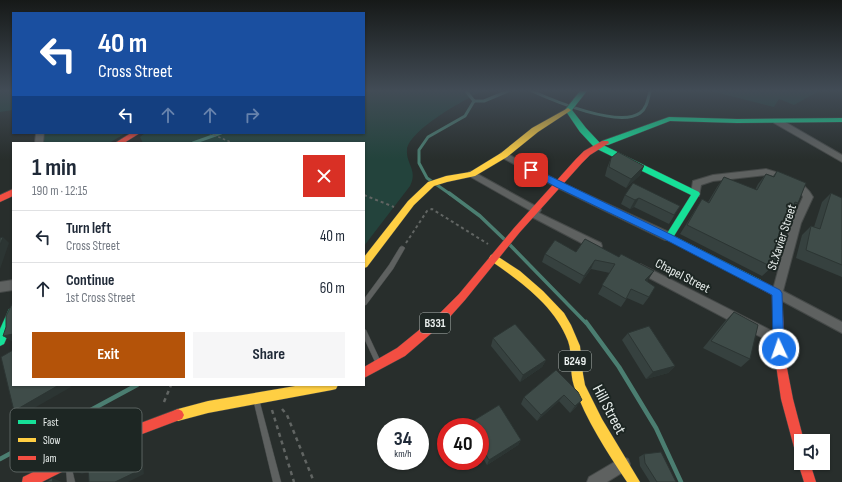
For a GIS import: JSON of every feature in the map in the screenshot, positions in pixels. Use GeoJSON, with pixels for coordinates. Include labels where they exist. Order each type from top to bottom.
{"type":"FeatureCollection","features":[{"type":"Feature","properties":{"kind":"main road"},"geometry":{"type":"LineString","coordinates":[[365,263],[416,197],[435,182],[472,174],[504,155],[535,130],[563,113]]}},
{"type":"Feature","properties":{"kind":"main road"},"geometry":{"type":"LineString","coordinates":[[571,113],[583,130],[598,146],[696,194],[669,238],[777,293]]}},
{"type":"Feature","properties":{"kind":"main road"},"geometry":{"type":"LineString","coordinates":[[598,146],[669,119],[737,121],[842,120]]}},
{"type":"Feature","properties":{"kind":"main road"},"geometry":{"type":"LineString","coordinates":[[121,142],[134,134]]}},
{"type":"Feature","properties":{"kind":"main road","name":"B331"},"geometry":{"type":"LineString","coordinates":[[365,372],[401,352],[444,316],[462,297],[517,230],[587,153],[598,146]]}},
{"type":"Feature","properties":{"kind":"main road"},"geometry":{"type":"LineString","coordinates":[[0,199],[12,193]]}},
{"type":"Feature","properties":{"kind":"main road","name":"Hill Street"},"geometry":{"type":"LineString","coordinates":[[497,255],[537,292],[570,332],[573,342],[575,367],[582,392],[634,482]]}},
{"type":"Feature","properties":{"kind":"main road","name":"St.Xavier Street"},"geometry":{"type":"LineString","coordinates":[[777,293],[778,340],[787,399],[796,434]]}},
{"type":"Feature","properties":{"kind":"main road"},"geometry":{"type":"LineString","coordinates":[[0,341],[12,314]]}},
{"type":"Feature","properties":{"kind":"main road"},"geometry":{"type":"LineString","coordinates":[[276,399],[284,386]]}},
{"type":"Feature","properties":{"kind":"main road"},"geometry":{"type":"LineString","coordinates":[[142,427],[168,417],[208,407],[256,400],[276,399],[328,386]]}},
{"type":"Feature","properties":{"kind":"main road"},"geometry":{"type":"LineString","coordinates":[[806,470],[810,482]]}},
{"type":"Feature","properties":{"kind":"main road"},"geometry":{"type":"LineString","coordinates":[[28,482],[47,472]]}},
{"type":"Feature","properties":{"kind":"street"},"geometry":{"type":"LineString","coordinates":[[777,121],[842,159]]}},
{"type":"Feature","properties":{"kind":"street"},"geometry":{"type":"LineString","coordinates":[[504,155],[559,185],[669,238]]}},
{"type":"Feature","properties":{"kind":"street","name":"St.Xavier Street"},"geometry":{"type":"LineString","coordinates":[[696,194],[696,183],[713,178],[766,172],[787,179],[805,191],[808,197],[796,223],[777,293]]}},
{"type":"Feature","properties":{"kind":"street"},"geometry":{"type":"LineString","coordinates":[[472,174],[534,212],[604,250]]}},
{"type":"Feature","properties":{"kind":"street","name":"Chapel Street"},"geometry":{"type":"LineString","coordinates":[[632,264],[778,340]]}},
{"type":"Feature","properties":{"kind":"street"},"geometry":{"type":"LineString","coordinates":[[0,287],[12,285]]}},
{"type":"Feature","properties":{"kind":"street"},"geometry":{"type":"LineString","coordinates":[[777,293],[842,328]]}},
{"type":"Feature","properties":{"kind":"street"},"geometry":{"type":"LineString","coordinates":[[594,482],[623,464]]}},
{"type":"Feature","properties":{"kind":"lane"},"geometry":{"type":"LineString","coordinates":[[365,302],[391,267],[402,248]]}},
{"type":"Feature","properties":{"kind":"lane"},"geometry":{"type":"LineString","coordinates":[[365,334],[380,365]]}},
{"type":"Feature","properties":{"kind":"lane"},"geometry":{"type":"LineString","coordinates":[[256,400],[277,482]]}},
{"type":"Feature","properties":{"kind":"lane"},"geometry":{"type":"LineString","coordinates":[[70,472],[71,482]]}},
{"type":"Feature","properties":{"kind":"path"},"geometry":{"type":"LineString","coordinates":[[211,134],[230,142]]}},
{"type":"Feature","properties":{"kind":"path"},"geometry":{"type":"LineString","coordinates":[[365,195],[404,212]]}},
{"type":"Feature","properties":{"kind":"path"},"geometry":{"type":"LineString","coordinates":[[402,248],[428,211],[432,209],[497,255]]}},
{"type":"Feature","properties":{"kind":"path"},"geometry":{"type":"LineString","coordinates":[[276,399],[271,410],[294,482]]}},
{"type":"Feature","properties":{"kind":"path"},"geometry":{"type":"LineString","coordinates":[[276,399],[287,415],[314,482]]}},
{"type":"Feature","properties":{"kind":"green space"},"geometry":{"type":"Polygon","coordinates":[[[365,113],[443,113],[417,133],[410,142],[407,155],[413,176],[410,186],[365,245],[365,142],[142,142],[140,137],[144,134],[365,134],[365,113]]]}},
{"type":"Feature","properties":{"kind":"green space"},"geometry":{"type":"Polygon","coordinates":[[[44,134],[124,134],[111,142],[43,142],[44,134]]]}},
{"type":"Feature","properties":{"kind":"building"},"geometry":{"type":"Polygon","coordinates":[[[618,152],[644,166],[631,179],[609,167],[611,158],[618,152]]]}},
{"type":"Feature","properties":{"kind":"building"},"geometry":{"type":"Polygon","coordinates":[[[777,171],[806,183],[798,203],[795,202],[781,236],[785,238],[772,267],[687,225],[702,199],[709,203],[724,177],[757,190],[766,174],[774,177],[777,171]]]}},
{"type":"Feature","properties":{"kind":"building"},"geometry":{"type":"Polygon","coordinates":[[[633,183],[680,206],[674,215],[639,198],[635,200],[625,195],[633,183]]]}},
{"type":"Feature","properties":{"kind":"building"},"geometry":{"type":"Polygon","coordinates":[[[831,193],[842,198],[842,265],[806,250],[811,226],[820,229],[831,193]]]}},
{"type":"Feature","properties":{"kind":"building"},"geometry":{"type":"Polygon","coordinates":[[[3,237],[0,245],[0,238],[3,237]]]}},
{"type":"Feature","properties":{"kind":"building"},"geometry":{"type":"Polygon","coordinates":[[[585,239],[619,257],[621,254],[654,271],[645,280],[655,287],[649,297],[631,289],[626,299],[602,285],[615,264],[595,260],[584,276],[545,254],[555,240],[576,252],[585,239]]]}},
{"type":"Feature","properties":{"kind":"building"},"geometry":{"type":"Polygon","coordinates":[[[12,304],[12,334],[3,336],[6,327],[6,316],[12,304]]]}},
{"type":"Feature","properties":{"kind":"building"},"geometry":{"type":"Polygon","coordinates":[[[734,312],[758,325],[750,359],[711,341],[734,312]]]}},
{"type":"Feature","properties":{"kind":"building"},"geometry":{"type":"Polygon","coordinates":[[[515,324],[546,360],[523,375],[493,338],[515,324]]]}},
{"type":"Feature","properties":{"kind":"building"},"geometry":{"type":"Polygon","coordinates":[[[649,326],[675,366],[653,372],[628,333],[649,326]]]}},
{"type":"Feature","properties":{"kind":"building"},"geometry":{"type":"Polygon","coordinates":[[[12,351],[12,386],[57,386],[19,408],[13,408],[1,357],[12,351]]]}},
{"type":"Feature","properties":{"kind":"building"},"geometry":{"type":"Polygon","coordinates":[[[556,370],[578,392],[582,400],[575,406],[564,395],[541,415],[524,397],[556,370]]]}},
{"type":"Feature","properties":{"kind":"building"},"geometry":{"type":"Polygon","coordinates":[[[499,405],[521,440],[489,460],[489,418],[478,418],[499,405]]]}},
{"type":"Feature","properties":{"kind":"building"},"geometry":{"type":"Polygon","coordinates":[[[661,452],[676,482],[657,482],[645,463],[644,454],[661,452]]]}},
{"type":"Feature","properties":{"kind":"building"},"geometry":{"type":"Polygon","coordinates":[[[88,472],[136,472],[115,482],[89,482],[88,472]]]}},
{"type":"Feature","properties":{"kind":"building"},"geometry":{"type":"Polygon","coordinates":[[[52,478],[53,482],[46,482],[52,478]]]}},
{"type":"Feature","properties":{"kind":"waterway"},"geometry":{"type":"LineString","coordinates":[[450,194],[427,178],[419,163],[419,150],[428,137],[465,116],[467,113]]}},
{"type":"Feature","properties":{"kind":"waterway"},"geometry":{"type":"LineString","coordinates":[[596,113],[617,117],[630,117],[639,113]]}},
{"type":"Feature","properties":{"kind":"waterway"},"geometry":{"type":"LineString","coordinates":[[196,142],[218,134]]}},
{"type":"Feature","properties":{"kind":"waterway"},"geometry":{"type":"LineString","coordinates":[[449,193],[480,216],[504,239]]}},
{"type":"Feature","properties":{"kind":"waterway"},"geometry":{"type":"LineString","coordinates":[[510,245],[586,323]]}},
{"type":"Feature","properties":{"kind":"waterway"},"geometry":{"type":"LineString","coordinates":[[586,322],[619,367],[656,428],[681,482]]}},
{"type":"Feature","properties":{"kind":"waterway"},"geometry":{"type":"LineString","coordinates":[[94,408],[135,386]]}},
{"type":"Feature","properties":{"kind":"waterway"},"geometry":{"type":"LineString","coordinates":[[0,459],[10,454]]}},
{"type":"Feature","properties":{"kind":"traffic: fast"},"geometry":{"type":"LineString","coordinates":[[571,113],[598,146]]}},
{"type":"Feature","properties":{"kind":"traffic: fast"},"geometry":{"type":"LineString","coordinates":[[605,143],[669,119],[737,121],[842,120]]}},
{"type":"Feature","properties":{"kind":"traffic: fast"},"geometry":{"type":"LineString","coordinates":[[598,146],[696,194],[669,237],[758,283]]}},
{"type":"Feature","properties":{"kind":"traffic: fast"},"geometry":{"type":"LineString","coordinates":[[0,341],[12,314]]}},
{"type":"Feature","properties":{"kind":"traffic: slow"},"geometry":{"type":"LineString","coordinates":[[365,263],[411,203],[431,184],[446,179],[472,174],[504,155],[535,130],[562,113]]}},
{"type":"Feature","properties":{"kind":"traffic: slow"},"geometry":{"type":"LineString","coordinates":[[494,258],[517,274],[540,294],[551,305],[568,328],[573,341],[580,386],[598,423],[634,482]]}},
{"type":"Feature","properties":{"kind":"traffic: slow"},"geometry":{"type":"LineString","coordinates":[[178,415],[208,407],[326,386]]}},
{"type":"Feature","properties":{"kind":"traffic: jam"},"geometry":{"type":"LineString","coordinates":[[121,142],[134,134]]}},
{"type":"Feature","properties":{"kind":"traffic: jam"},"geometry":{"type":"LineString","coordinates":[[365,372],[401,352],[444,316],[462,297],[517,230],[579,161],[587,153],[605,143]]}},
{"type":"Feature","properties":{"kind":"traffic: jam"},"geometry":{"type":"LineString","coordinates":[[0,199],[12,193]]}},
{"type":"Feature","properties":{"kind":"traffic: jam"},"geometry":{"type":"LineString","coordinates":[[758,283],[777,293],[780,358],[787,399],[796,434]]}},
{"type":"Feature","properties":{"kind":"traffic: jam"},"geometry":{"type":"LineString","coordinates":[[142,428],[178,415]]}},
{"type":"Feature","properties":{"kind":"traffic: jam"},"geometry":{"type":"LineString","coordinates":[[806,470],[810,482]]}},
{"type":"Feature","properties":{"kind":"traffic: jam"},"geometry":{"type":"LineString","coordinates":[[28,482],[48,472]]}},
{"type":"Feature","properties":{"kind":"route"},"geometry":{"type":"LineString","coordinates":[[531,170],[777,293],[779,349]]}}]}
